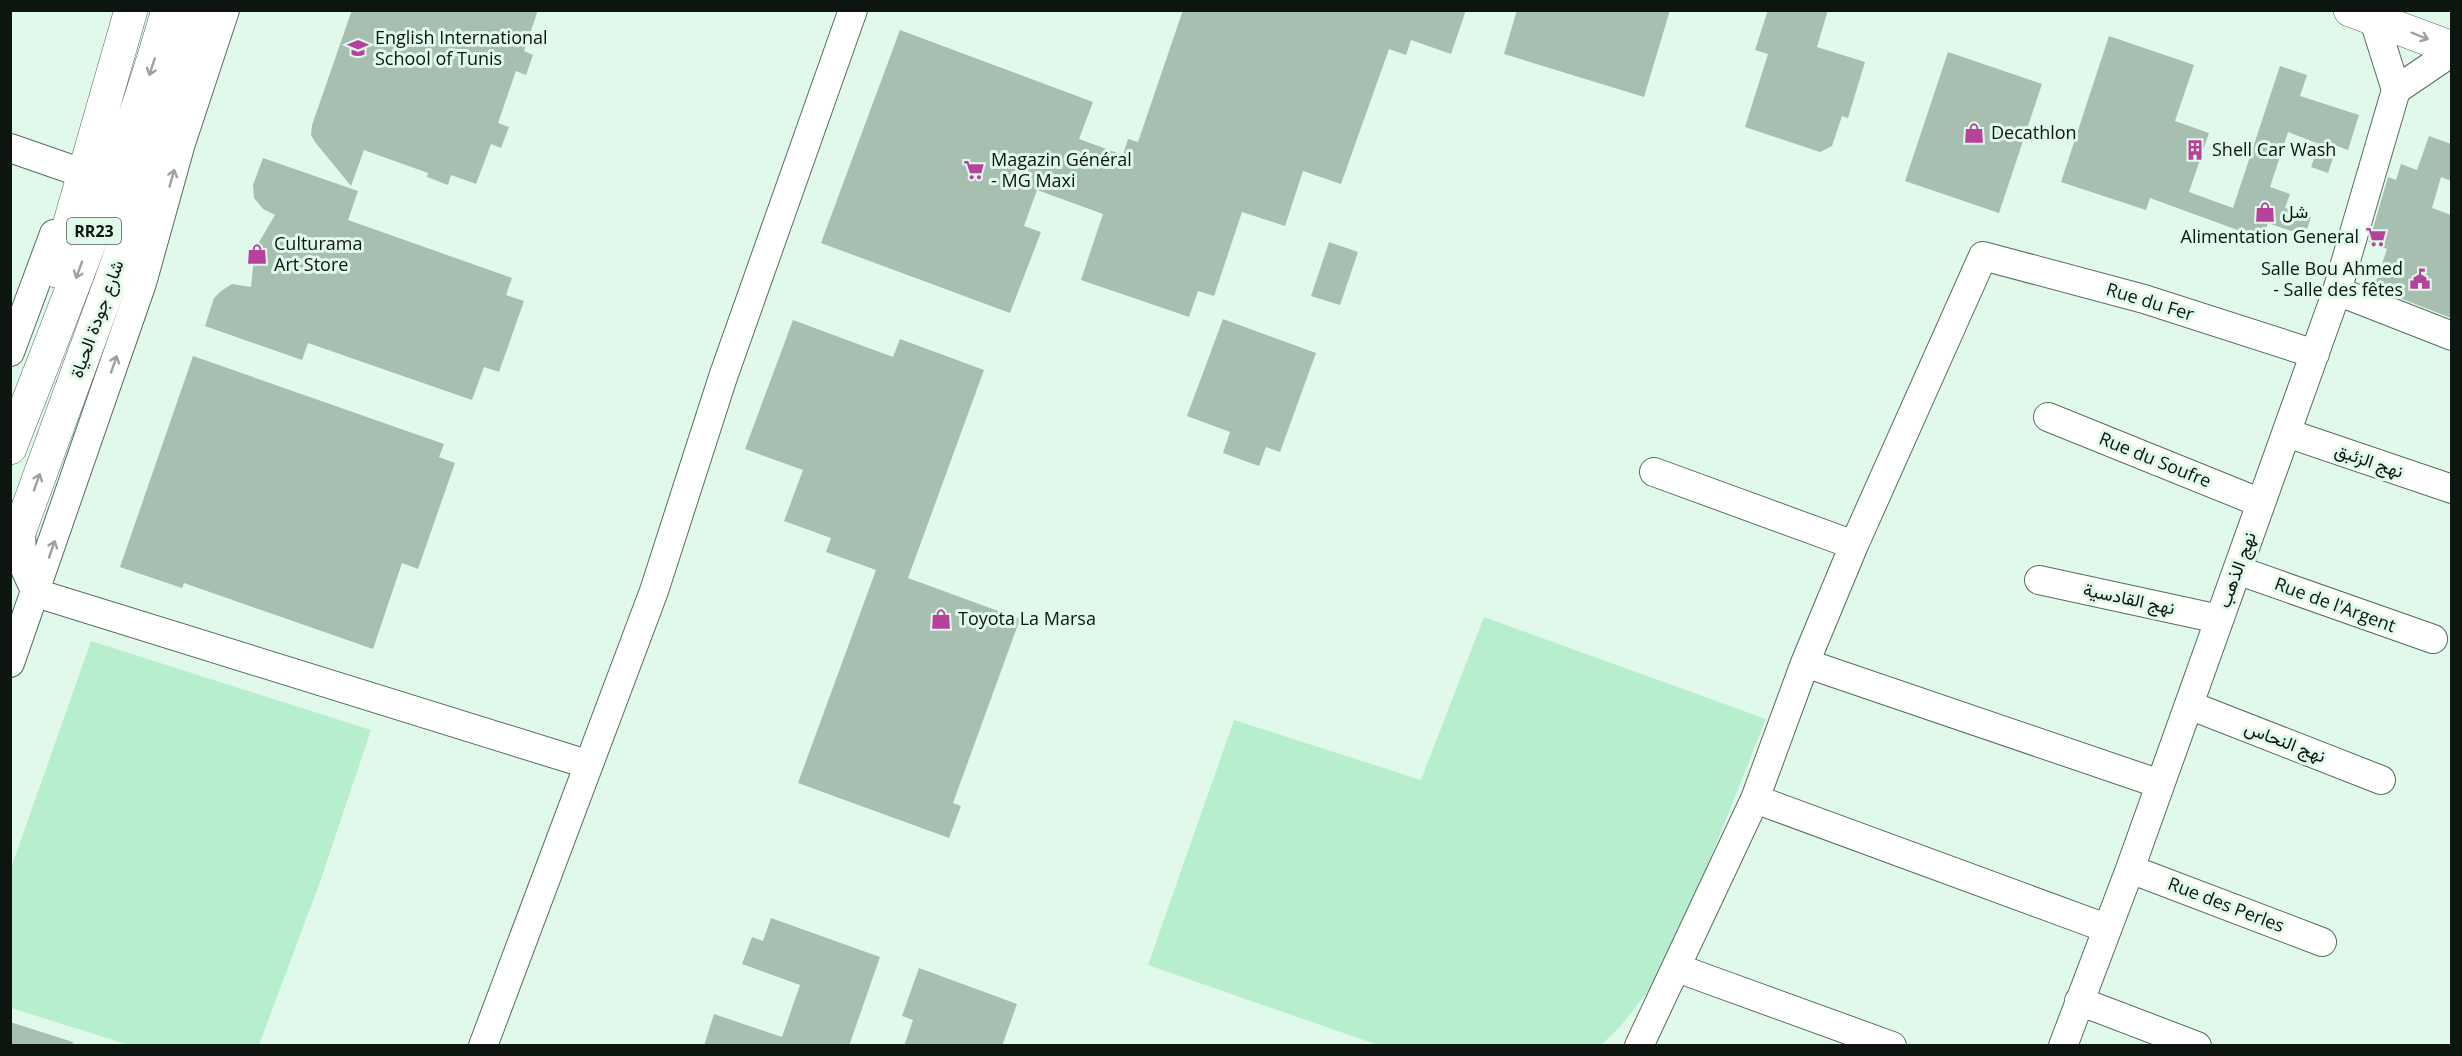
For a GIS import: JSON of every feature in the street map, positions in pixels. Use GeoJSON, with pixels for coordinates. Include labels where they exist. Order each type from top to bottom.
{"type":"FeatureCollection","features":[{"type":"Feature","properties":{"kind":"highway"},"geometry":{"type":"LineString","coordinates":[[10,397],[67,241],[82,173],[100,121],[131,10]]}},
{"type":"Feature","properties":{"kind":"highway","name":"شارع جودة الحياة"},"geometry":{"type":"LineString","coordinates":[[10,448],[107,195],[152,67],[168,10]]}},
{"type":"Feature","properties":{"kind":"highway","name":"شارع جودة الحياة"},"geometry":{"type":"LineString","coordinates":[[10,557],[139,204],[196,10]]}},
{"type":"Feature","properties":{"kind":"highway"},"geometry":{"type":"LineString","coordinates":[[139,204],[212,10]]}},
{"type":"Feature","properties":{"kind":"highway"},"geometry":{"type":"LineString","coordinates":[[2361,14],[2451,50]]}},
{"type":"Feature","properties":{"kind":"street"},"geometry":{"type":"LineString","coordinates":[[10,663],[142,283],[182,143],[225,10]]}},
{"type":"Feature","properties":{"kind":"street"},"geometry":{"type":"LineString","coordinates":[[483,1046],[587,764],[654,591],[723,377],[853,10]]}},
{"type":"Feature","properties":{"kind":"street"},"geometry":{"type":"LineString","coordinates":[[2361,14],[2396,90],[2451,50]]}},
{"type":"Feature","properties":{"kind":"street","name":"نهج الذهب"},"geometry":{"type":"LineString","coordinates":[[2063,1046],[2130,869],[2337,291],[2396,90]]}},
{"type":"Feature","properties":{"kind":"street"},"geometry":{"type":"LineString","coordinates":[[10,148],[82,173],[10,352]]}},
{"type":"Feature","properties":{"kind":"street","name":"Rue du Fer"},"geometry":{"type":"LineString","coordinates":[[1854,545],[1983,256],[2144,299],[2315,354]]}},
{"type":"Feature","properties":{"kind":"street"},"geometry":{"type":"LineString","coordinates":[[2337,291],[2451,336]]}},
{"type":"Feature","properties":{"kind":"street","name":"Rue du Soufre"},"geometry":{"type":"LineString","coordinates":[[2048,417],[2261,503]]}},
{"type":"Feature","properties":{"kind":"street","name":"نهج الزئبق"},"geometry":{"type":"LineString","coordinates":[[2287,433],[2451,489]]}},
{"type":"Feature","properties":{"kind":"street"},"geometry":{"type":"LineString","coordinates":[[1639,1046],[1755,799],[1805,663],[1854,545],[1654,472]]}},
{"type":"Feature","properties":{"kind":"street"},"geometry":{"type":"LineString","coordinates":[[21,525],[22,562],[36,593],[587,764]]}},
{"type":"Feature","properties":{"kind":"street","name":"Rue de l'Argent"},"geometry":{"type":"LineString","coordinates":[[2237,570],[2433,639]]}},
{"type":"Feature","properties":{"kind":"street","name":"نهج القادسية"},"geometry":{"type":"LineString","coordinates":[[2039,580],[2219,619]]}},
{"type":"Feature","properties":{"kind":"street"},"geometry":{"type":"LineString","coordinates":[[1805,663],[2160,784]]}},
{"type":"Feature","properties":{"kind":"street","name":"نهج النحاس"},"geometry":{"type":"LineString","coordinates":[[2189,705],[2381,780]]}},
{"type":"Feature","properties":{"kind":"street"},"geometry":{"type":"LineString","coordinates":[[1755,799],[2106,928]]}},
{"type":"Feature","properties":{"kind":"street","name":"Rue des Perles"},"geometry":{"type":"LineString","coordinates":[[2130,869],[2322,942]]}},
{"type":"Feature","properties":{"kind":"street"},"geometry":{"type":"LineString","coordinates":[[1677,968],[1892,1046]]}},
{"type":"Feature","properties":{"kind":"street"},"geometry":{"type":"LineString","coordinates":[[2079,1001],[2197,1046]]}},
{"type":"Feature","properties":{"kind":"green space"},"geometry":{"type":"Polygon","coordinates":[[[1484,617],[1766,719],[1667,967],[1620,1027],[1601,1045],[1378,1045],[1148,965],[1234,720],[1421,780],[1484,617]]]}},
{"type":"Feature","properties":{"kind":"green space"},"geometry":{"type":"Polygon","coordinates":[[[91,641],[371,730],[320,882],[259,1045],[129,1045],[11,1008],[11,868],[91,641]]]}},
{"type":"Feature","properties":{"kind":"building"},"geometry":{"type":"Polygon","coordinates":[[[352,10],[538,10],[524,51],[533,55],[526,75],[516,71],[498,123],[509,127],[501,148],[491,144],[476,184],[451,175],[448,185],[427,177],[428,173],[364,150],[351,186],[315,142],[311,135],[312,125],[352,10]]]}},
{"type":"Feature","properties":{"kind":"building"},"geometry":{"type":"Polygon","coordinates":[[[1183,10],[1466,10],[1451,54],[1411,40],[1406,55],[1389,49],[1341,184],[1303,171],[1285,226],[1242,212],[1214,296],[1198,291],[1189,317],[1081,280],[1103,214],[1037,190],[1024,226],[1041,232],[1010,313],[821,243],[900,30],[1093,102],[1079,139],[1123,155],[1128,139],[1138,142],[1183,10]]]}},
{"type":"Feature","properties":{"kind":"building"},"geometry":{"type":"Polygon","coordinates":[[[1517,10],[1670,10],[1644,97],[1504,54],[1517,10]]]}},
{"type":"Feature","properties":{"kind":"building"},"geometry":{"type":"Polygon","coordinates":[[[1768,10],[1828,10],[1817,47],[1865,62],[1848,118],[1842,116],[1832,146],[1820,152],[1745,127],[1768,54],[1755,50],[1768,10]]]}},
{"type":"Feature","properties":{"kind":"building"},"geometry":{"type":"Polygon","coordinates":[[[2109,36],[2194,65],[2175,121],[2209,133],[2189,192],[2233,208],[2280,66],[2307,75],[2300,96],[2359,115],[2348,150],[2337,146],[2328,173],[2311,167],[2319,144],[2288,132],[2270,187],[2290,194],[2285,208],[2311,217],[2305,236],[2268,223],[2262,239],[2150,198],[2146,210],[2061,182],[2109,36]]]}},
{"type":"Feature","properties":{"kind":"building","name":"Decathlon"},"geometry":{"type":"Polygon","coordinates":[[[1948,52],[2042,84],[1999,213],[1905,181],[1948,52]]]}},
{"type":"Feature","properties":{"kind":"building"},"geometry":{"type":"Polygon","coordinates":[[[2429,136],[2451,144],[2451,181],[2441,177],[2432,208],[2451,215],[2451,318],[2374,288],[2387,249],[2369,242],[2388,177],[2396,180],[2401,164],[2417,170],[2429,136]]]}},
{"type":"Feature","properties":{"kind":"building"},"geometry":{"type":"Polygon","coordinates":[[[263,158],[358,191],[348,220],[512,278],[506,295],[524,301],[499,372],[484,367],[472,400],[308,343],[302,360],[205,326],[214,298],[221,291],[232,284],[251,287],[255,249],[275,215],[263,209],[254,198],[253,185],[263,158]]]}},
{"type":"Feature","properties":{"kind":"building"},"geometry":{"type":"Polygon","coordinates":[[[1329,242],[1358,252],[1340,305],[1311,296],[1329,242]]]}},
{"type":"Feature","properties":{"kind":"building"},"geometry":{"type":"Polygon","coordinates":[[[1223,319],[1316,353],[1280,452],[1266,447],[1259,466],[1223,453],[1230,432],[1187,416],[1223,319]]]}},
{"type":"Feature","properties":{"kind":"building"},"geometry":{"type":"Polygon","coordinates":[[[793,320],[893,357],[900,339],[984,370],[908,578],[1020,619],[953,803],[961,806],[949,838],[798,783],[876,570],[826,552],[831,538],[784,521],[803,470],[745,449],[793,320]]]}},
{"type":"Feature","properties":{"kind":"building"},"geometry":{"type":"Polygon","coordinates":[[[193,356],[444,444],[439,457],[455,463],[418,569],[402,563],[373,649],[184,583],[182,588],[120,567],[193,356]]]}},
{"type":"Feature","properties":{"kind":"building"},"geometry":{"type":"Polygon","coordinates":[[[771,918],[880,957],[849,1046],[704,1046],[714,1014],[782,1037],[800,985],[742,964],[752,937],[763,941],[771,918]]]}},
{"type":"Feature","properties":{"kind":"building"},"geometry":{"type":"Polygon","coordinates":[[[919,968],[1017,1004],[1002,1046],[904,1046],[913,1020],[902,1016],[919,968]]]}},
{"type":"Feature","properties":{"kind":"building"},"geometry":{"type":"Polygon","coordinates":[[[10,1022],[73,1042],[72,1046],[10,1046],[10,1022]]]}},
{"type":"Feature","properties":{"kind":"place","name":"English International School of Tunis"},"geometry":{"type":"Point","coordinates":[358,48]}},
{"type":"Feature","properties":{"kind":"place","name":"Decathlon"},"geometry":{"type":"Point","coordinates":[1974,133]}},
{"type":"Feature","properties":{"kind":"place","name":"Shell Car Wash"},"geometry":{"type":"Point","coordinates":[2195,150]}},
{"type":"Feature","properties":{"kind":"place","name":"Magazin Général - MG Maxi"},"geometry":{"type":"Point","coordinates":[974,170]}},
{"type":"Feature","properties":{"kind":"place","name":"شل"},"geometry":{"type":"Point","coordinates":[2265,212]}},
{"type":"Feature","properties":{"kind":"place","name":"Alimentation General"},"geometry":{"type":"Point","coordinates":[2376,237]}},
{"type":"Feature","properties":{"kind":"place","name":"Culturama Art Store"},"geometry":{"type":"Point","coordinates":[257,254]}},
{"type":"Feature","properties":{"kind":"place","name":"Salle Bou Ahmed - Salle des fêtes"},"geometry":{"type":"Point","coordinates":[2420,279]}},
{"type":"Feature","properties":{"kind":"place","name":"Toyota La Marsa"},"geometry":{"type":"Point","coordinates":[941,619]}}]}
